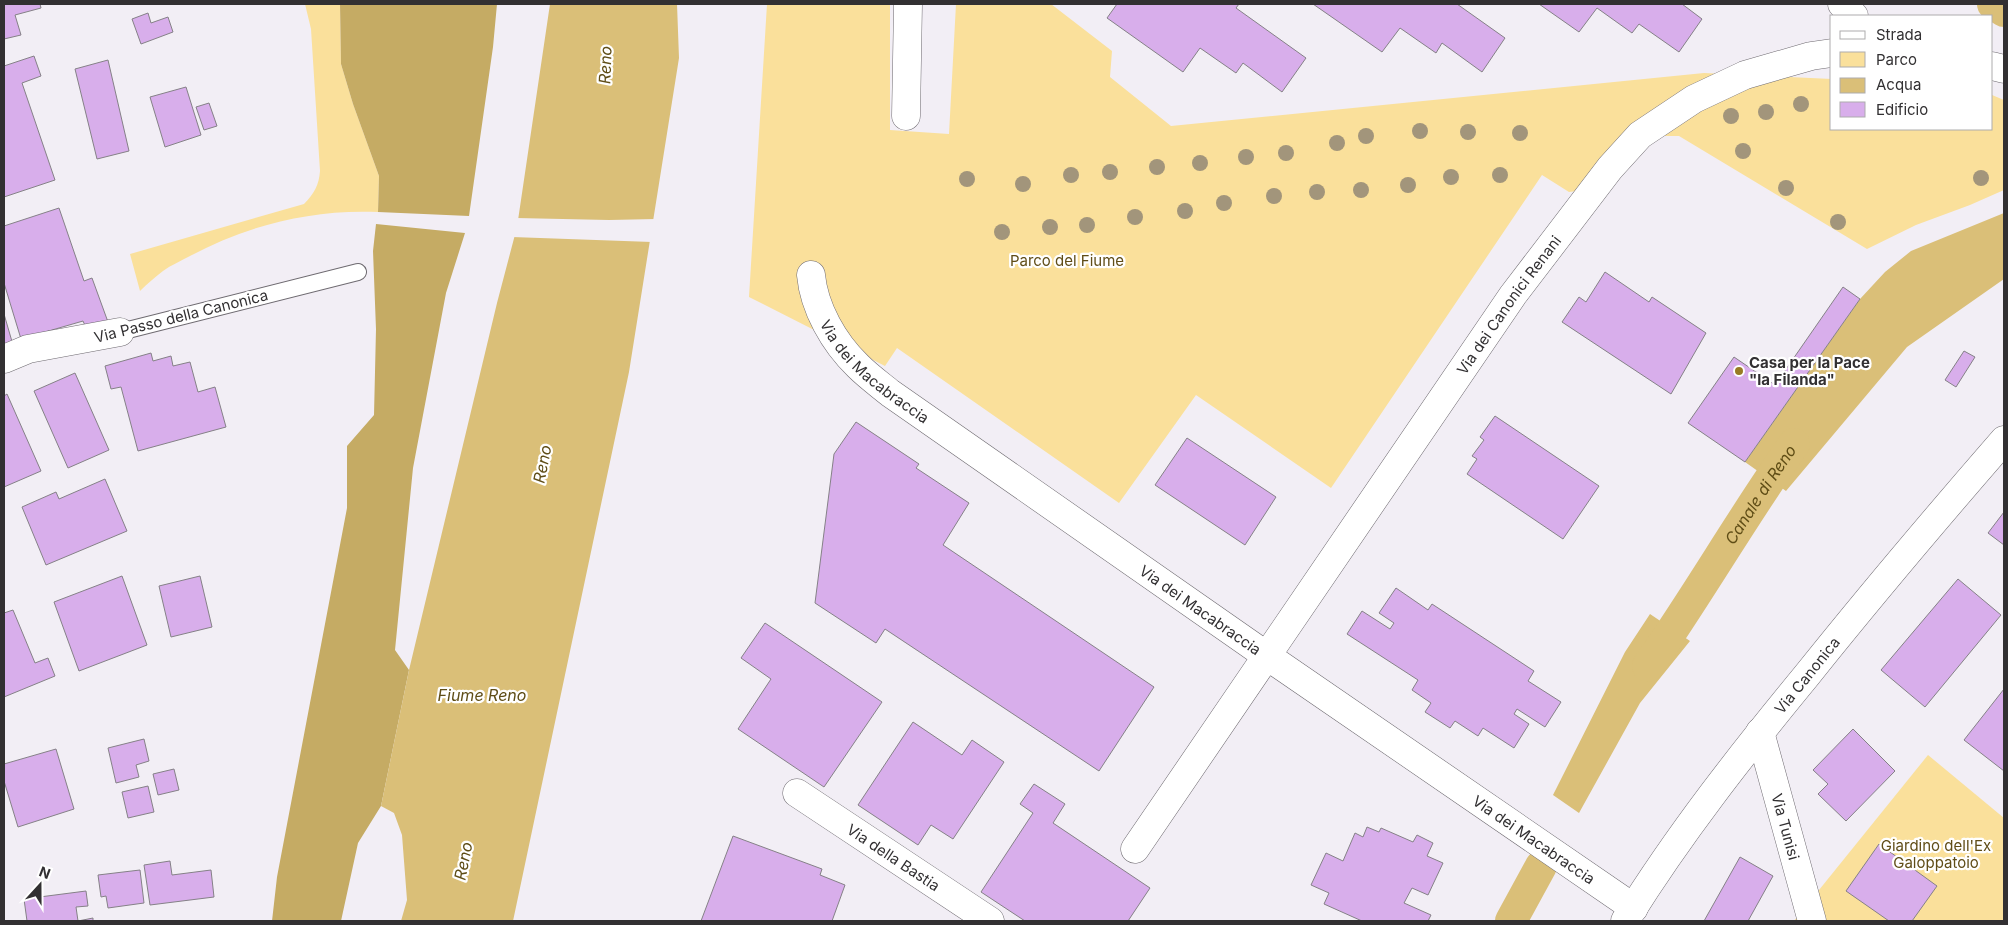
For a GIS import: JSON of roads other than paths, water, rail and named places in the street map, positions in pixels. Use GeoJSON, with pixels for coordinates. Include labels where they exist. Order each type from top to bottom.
{"type":"FeatureCollection","features":[{"type":"Feature","properties":{"kind":"street"},"geometry":{"type":"LineString","coordinates":[[906,116],[908,4]]}},
{"type":"Feature","properties":{"kind":"street"},"geometry":{"type":"LineString","coordinates":[[1842,4],[1853,15]]}},
{"type":"Feature","properties":{"kind":"street","name":"Via dei Canonici Renani"},"geometry":{"type":"LineString","coordinates":[[1135,849],[1513,295],[1592,189],[1640,136],[1694,99],[1745,75],[1810,56],[1830,53]]}},
{"type":"Feature","properties":{"kind":"street","name":"Via dei Macabraccia"},"geometry":{"type":"LineString","coordinates":[[811,275],[812,290],[827,324],[857,365],[883,388],[1592,880],[1629,915]]}},
{"type":"Feature","properties":{"kind":"street","name":"Via Passo della Canonica"},"geometry":{"type":"LineString","coordinates":[[4,359],[28,349],[120,332]]}},
{"type":"Feature","properties":{"kind":"street","name":"Via Canonica"},"geometry":{"type":"LineString","coordinates":[[1629,915],[1676,843],[1760,732],[1897,564],[2004,440]]}},
{"type":"Feature","properties":{"kind":"street","name":"Via Tunisi"},"geometry":{"type":"LineString","coordinates":[[1760,732],[1812,921]]}},
{"type":"Feature","properties":{"kind":"street","name":"Via della Bastia"},"geometry":{"type":"LineString","coordinates":[[797,793],[990,921]]}},
{"type":"Feature","properties":{"kind":"lane","name":"Via Passo della Canonica"},"geometry":{"type":"LineString","coordinates":[[120,332],[358,272]]}},
{"type":"Feature","properties":{"kind":"water","name":"Fiume Reno"},"geometry":{"type":"Polygon","coordinates":[[[550,4],[677,4],[679,58],[629,372],[513,921],[401,921],[407,900],[402,835],[394,813],[381,806],[409,670],[517,227],[550,4]]]}},
{"type":"Feature","properties":{"kind":"water"},"geometry":{"type":"Polygon","coordinates":[[[2004,213],[2004,279],[1907,347],[1786,491],[1745,462],[1860,299],[1885,272],[1911,251],[2004,213]]]}},
{"type":"Feature","properties":{"kind":"water"},"geometry":{"type":"Polygon","coordinates":[[[1650,614],[1690,641],[1640,703],[1579,813],[1553,795],[1625,652],[1650,614]]]}},
{"type":"Feature","properties":{"kind":"waterway"},"geometry":{"type":"LineString","coordinates":[[1993,4],[2004,11]]}},
{"type":"Feature","properties":{"kind":"waterway","name":"Canale di Reno"},"geometry":{"type":"LineString","coordinates":[[1648,666],[1794,444]]}},
{"type":"Feature","properties":{"kind":"waterway","name":"Canale di Reno"},"geometry":{"type":"LineString","coordinates":[[1511,921],[1541,866]]}},
{"type":"Feature","properties":{"kind":"place","name":"Casa per la Pace \"la Filanda\""},"geometry":{"type":"Point","coordinates":[1739,371]}},
{"type":"Feature","properties":{"kind":"water label","name":"Reno"},"geometry":{"type":"Point","coordinates":[605,65]}},
{"type":"Feature","properties":{"kind":"water label","name":"Reno"},"geometry":{"type":"Point","coordinates":[542,464]}},
{"type":"Feature","properties":{"kind":"water label","name":"Reno"},"geometry":{"type":"Point","coordinates":[463,861]}},
{"type":"Feature","properties":{"kind":"park label","name":"Parco del Fiume"},"geometry":{"type":"Point","coordinates":[1067,260]}},
{"type":"Feature","properties":{"kind":"park label","name":"Giardino dell'Ex Galoppatoio"},"geometry":{"type":"Point","coordinates":[1936,854]}}]}
